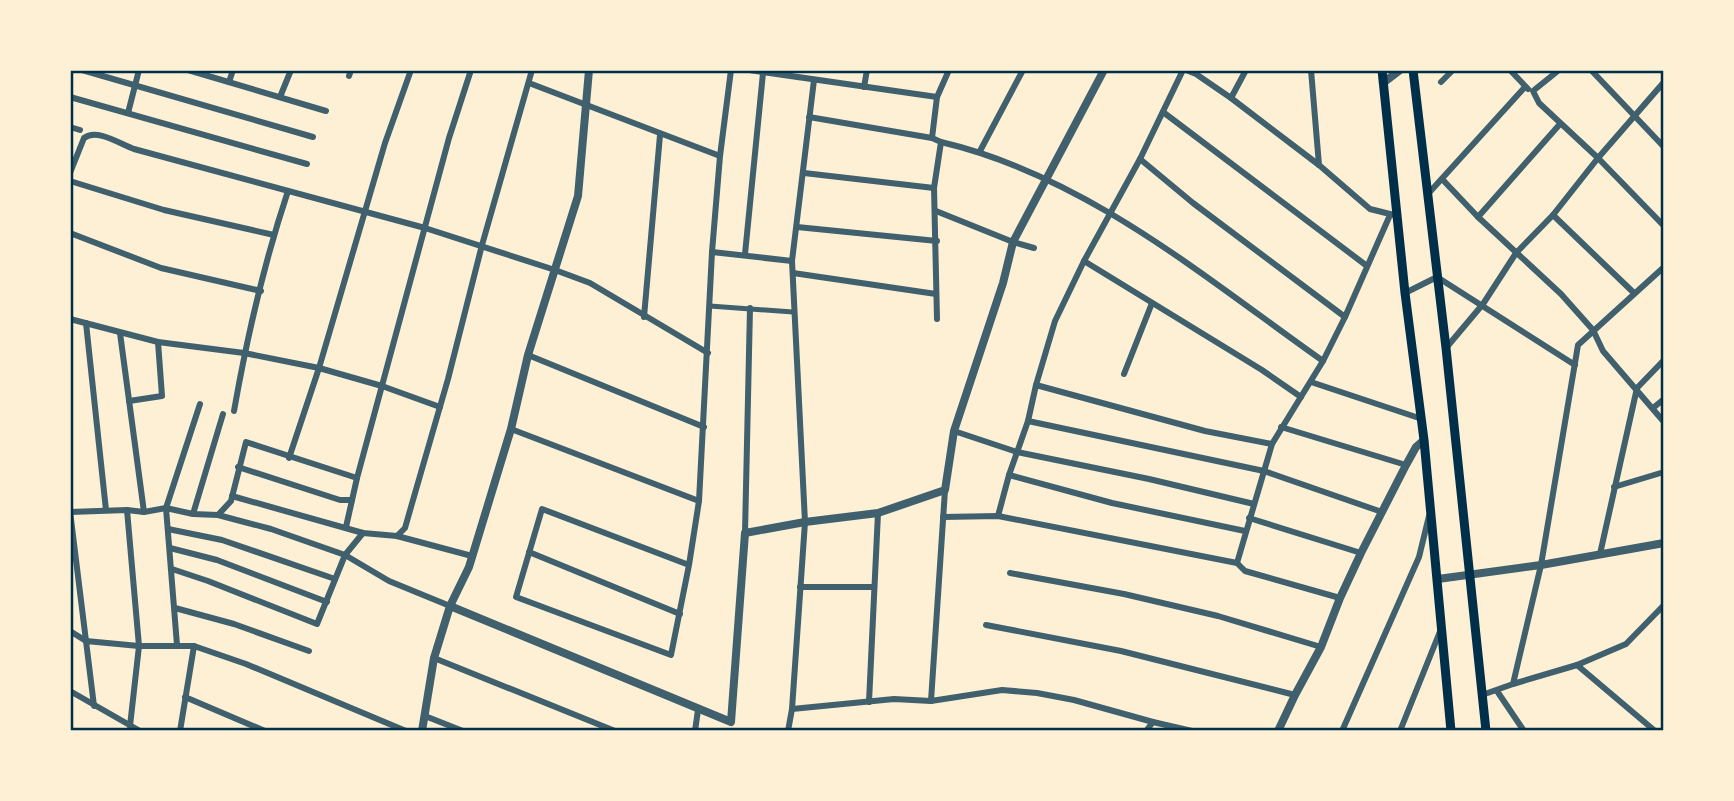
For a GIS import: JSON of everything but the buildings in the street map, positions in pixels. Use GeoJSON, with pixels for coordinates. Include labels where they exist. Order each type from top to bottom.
{"type":"FeatureCollection","features":[{"type":"Feature","properties":{"kind":"main road"},"geometry":{"type":"LineString","coordinates":[[1381,70],[1393,215],[1422,419],[1449,728]]}},
{"type":"Feature","properties":{"kind":"main road"},"geometry":{"type":"LineString","coordinates":[[1413,70],[1446,348],[1486,731]]}},
{"type":"Feature","properties":{"kind":"street"},"geometry":{"type":"LineString","coordinates":[[82,70],[313,137]]}},
{"type":"Feature","properties":{"kind":"street"},"geometry":{"type":"LineString","coordinates":[[128,113],[139,70]]}},
{"type":"Feature","properties":{"kind":"street"},"geometry":{"type":"LineString","coordinates":[[189,70],[326,111]]}},
{"type":"Feature","properties":{"kind":"street"},"geometry":{"type":"LineString","coordinates":[[229,82],[233,70]]}},
{"type":"Feature","properties":{"kind":"street"},"geometry":{"type":"LineString","coordinates":[[280,97],[291,70]]}},
{"type":"Feature","properties":{"kind":"street"},"geometry":{"type":"LineString","coordinates":[[289,458],[319,368],[385,143],[411,70]]}},
{"type":"Feature","properties":{"kind":"street"},"geometry":{"type":"LineString","coordinates":[[346,527],[449,138],[471,70]]}},
{"type":"Feature","properties":{"kind":"street"},"geometry":{"type":"LineString","coordinates":[[397,536],[405,528],[532,70]]}},
{"type":"Feature","properties":{"kind":"street"},"geometry":{"type":"LineString","coordinates":[[422,731],[434,658],[450,606],[472,556],[511,429],[528,355],[578,196],[589,70]]}},
{"type":"Feature","properties":{"kind":"street"},"geometry":{"type":"LineString","coordinates":[[689,565],[542,509],[516,597],[671,655],[689,565],[699,501],[712,252],[731,70]]}},
{"type":"Feature","properties":{"kind":"street"},"geometry":{"type":"LineString","coordinates":[[750,70],[763,73],[802,73],[814,80],[937,97]]}},
{"type":"Feature","properties":{"kind":"street"},"geometry":{"type":"LineString","coordinates":[[864,87],[867,70]]}},
{"type":"Feature","properties":{"kind":"street"},"geometry":{"type":"LineString","coordinates":[[932,138],[937,97],[950,70]]}},
{"type":"Feature","properties":{"kind":"street"},"geometry":{"type":"LineString","coordinates":[[980,151],[1023,70]]}},
{"type":"Feature","properties":{"kind":"street"},"geometry":{"type":"LineString","coordinates":[[931,701],[945,490],[954,431],[1003,283],[1013,242],[1104,70]]}},
{"type":"Feature","properties":{"kind":"street"},"geometry":{"type":"LineString","coordinates":[[999,516],[1055,321],[1184,70],[1196,74],[1231,98],[1319,165],[1370,209],[1393,215],[1311,382],[1272,444],[1237,563]]}},
{"type":"Feature","properties":{"kind":"street"},"geometry":{"type":"LineString","coordinates":[[1231,98],[1246,70]]}},
{"type":"Feature","properties":{"kind":"street"},"geometry":{"type":"LineString","coordinates":[[1311,70],[1319,165]]}},
{"type":"Feature","properties":{"kind":"street"},"geometry":{"type":"LineString","coordinates":[[1383,83],[1400,70]]}},
{"type":"Feature","properties":{"kind":"street"},"geometry":{"type":"LineString","coordinates":[[1441,82],[1453,70]]}},
{"type":"Feature","properties":{"kind":"street"},"geometry":{"type":"LineString","coordinates":[[1510,70],[1525,87],[1533,91],[1539,103],[1598,158],[1664,226]]}},
{"type":"Feature","properties":{"kind":"street"},"geometry":{"type":"LineString","coordinates":[[1533,91],[1559,70]]}},
{"type":"Feature","properties":{"kind":"street"},"geometry":{"type":"LineString","coordinates":[[1591,70],[1664,148]]}},
{"type":"Feature","properties":{"kind":"street"},"geometry":{"type":"LineString","coordinates":[[745,254],[763,73]]}},
{"type":"Feature","properties":{"kind":"street"},"geometry":{"type":"LineString","coordinates":[[788,731],[792,709],[805,522],[792,261],[814,80]]}},
{"type":"Feature","properties":{"kind":"street"},"geometry":{"type":"LineString","coordinates":[[1446,348],[1482,304],[1516,253],[1553,215],[1664,82]]}},
{"type":"Feature","properties":{"kind":"street"},"geometry":{"type":"LineString","coordinates":[[529,83],[720,156]]}},
{"type":"Feature","properties":{"kind":"street"},"geometry":{"type":"LineString","coordinates":[[1427,195],[1525,87]]}},
{"type":"Feature","properties":{"kind":"street"},"geometry":{"type":"LineString","coordinates":[[70,97],[306,164]]}},
{"type":"Feature","properties":{"kind":"street"},"geometry":{"type":"LineString","coordinates":[[1163,112],[1367,266]]}},
{"type":"Feature","properties":{"kind":"street"},"geometry":{"type":"LineString","coordinates":[[809,117],[932,138],[980,151],[1047,180],[1111,212],[1322,361]]}},
{"type":"Feature","properties":{"kind":"street"},"geometry":{"type":"LineString","coordinates":[[1478,217],[1560,124]]}},
{"type":"Feature","properties":{"kind":"street"},"geometry":{"type":"LineString","coordinates":[[70,127],[80,130]]}},
{"type":"Feature","properties":{"kind":"street"},"geometry":{"type":"LineString","coordinates":[[70,173],[84,138],[93,134],[134,149],[425,228],[555,270],[590,283],[708,353]]}},
{"type":"Feature","properties":{"kind":"street"},"geometry":{"type":"LineString","coordinates":[[644,317],[660,135]]}},
{"type":"Feature","properties":{"kind":"street"},"geometry":{"type":"LineString","coordinates":[[937,319],[934,188],[941,142]]}},
{"type":"Feature","properties":{"kind":"street"},"geometry":{"type":"LineString","coordinates":[[1140,159],[1193,203],[1345,317]]}},
{"type":"Feature","properties":{"kind":"street"},"geometry":{"type":"LineString","coordinates":[[804,173],[934,188]]}},
{"type":"Feature","properties":{"kind":"street"},"geometry":{"type":"LineString","coordinates":[[1442,179],[1478,217],[1561,294],[1592,330],[1603,351],[1664,422]]}},
{"type":"Feature","properties":{"kind":"street"},"geometry":{"type":"LineString","coordinates":[[70,181],[164,210],[274,235]]}},
{"type":"Feature","properties":{"kind":"street"},"geometry":{"type":"LineString","coordinates":[[234,411],[244,353],[288,191]]}},
{"type":"Feature","properties":{"kind":"street"},"geometry":{"type":"LineString","coordinates":[[936,211],[1034,248]]}},
{"type":"Feature","properties":{"kind":"street"},"geometry":{"type":"LineString","coordinates":[[1553,215],[1634,293]]}},
{"type":"Feature","properties":{"kind":"street"},"geometry":{"type":"LineString","coordinates":[[797,227],[937,241]]}},
{"type":"Feature","properties":{"kind":"street"},"geometry":{"type":"LineString","coordinates":[[70,233],[162,268],[261,291]]}},
{"type":"Feature","properties":{"kind":"street"},"geometry":{"type":"LineString","coordinates":[[712,252],[792,261]]}},
{"type":"Feature","properties":{"kind":"street"},"geometry":{"type":"LineString","coordinates":[[1084,261],[1262,370],[1301,397]]}},
{"type":"Feature","properties":{"kind":"street"},"geometry":{"type":"LineString","coordinates":[[1513,684],[1541,565],[1578,345],[1664,267]]}},
{"type":"Feature","properties":{"kind":"street"},"geometry":{"type":"LineString","coordinates":[[793,273],[936,293]]}},
{"type":"Feature","properties":{"kind":"street"},"geometry":{"type":"LineString","coordinates":[[1405,293],[1437,276],[1575,365]]}},
{"type":"Feature","properties":{"kind":"street"},"geometry":{"type":"LineString","coordinates":[[1124,373],[1152,303]]}},
{"type":"Feature","properties":{"kind":"street"},"geometry":{"type":"LineString","coordinates":[[710,306],[793,312]]}},
{"type":"Feature","properties":{"kind":"street"},"geometry":{"type":"LineString","coordinates":[[94,706],[73,566],[70,511],[144,512],[166,508],[218,515],[271,529],[345,555],[389,580],[731,722],[745,533],[750,308]]}},
{"type":"Feature","properties":{"kind":"street"},"geometry":{"type":"LineString","coordinates":[[70,319],[158,342],[244,353],[319,368],[382,386],[440,407]]}},
{"type":"Feature","properties":{"kind":"street"},"geometry":{"type":"LineString","coordinates":[[86,323],[106,510]]}},
{"type":"Feature","properties":{"kind":"street"},"geometry":{"type":"LineString","coordinates":[[120,333],[144,512]]}},
{"type":"Feature","properties":{"kind":"street"},"geometry":{"type":"LineString","coordinates":[[129,401],[162,396],[158,342]]}},
{"type":"Feature","properties":{"kind":"street"},"geometry":{"type":"LineString","coordinates":[[528,355],[704,427]]}},
{"type":"Feature","properties":{"kind":"street"},"geometry":{"type":"LineString","coordinates":[[1600,554],[1637,388],[1664,360]]}},
{"type":"Feature","properties":{"kind":"street"},"geometry":{"type":"LineString","coordinates":[[1311,382],[1422,419]]}},
{"type":"Feature","properties":{"kind":"street"},"geometry":{"type":"LineString","coordinates":[[1036,385],[1205,431],[1272,444]]}},
{"type":"Feature","properties":{"kind":"street"},"geometry":{"type":"LineString","coordinates":[[1653,408],[1664,399]]}},
{"type":"Feature","properties":{"kind":"street"},"geometry":{"type":"LineString","coordinates":[[177,645],[166,508],[200,404]]}},
{"type":"Feature","properties":{"kind":"street"},"geometry":{"type":"LineString","coordinates":[[193,513],[223,414]]}},
{"type":"Feature","properties":{"kind":"street"},"geometry":{"type":"LineString","coordinates":[[1028,421],[1264,471],[1382,512]]}},
{"type":"Feature","properties":{"kind":"street"},"geometry":{"type":"LineString","coordinates":[[1282,427],[1406,465]]}},
{"type":"Feature","properties":{"kind":"street"},"geometry":{"type":"LineString","coordinates":[[511,429],[699,501]]}},
{"type":"Feature","properties":{"kind":"street"},"geometry":{"type":"LineString","coordinates":[[954,431],[1017,452],[1254,504]]}},
{"type":"Feature","properties":{"kind":"street"},"geometry":{"type":"LineString","coordinates":[[1278,731],[1321,647],[1361,553],[1416,447],[1424,440]]}},
{"type":"Feature","properties":{"kind":"street"},"geometry":{"type":"LineString","coordinates":[[218,515],[232,496],[246,442],[357,478]]}},
{"type":"Feature","properties":{"kind":"street"},"geometry":{"type":"LineString","coordinates":[[238,467],[340,500],[352,500]]}},
{"type":"Feature","properties":{"kind":"street"},"geometry":{"type":"LineString","coordinates":[[1615,487],[1664,472]]}},
{"type":"Feature","properties":{"kind":"street"},"geometry":{"type":"LineString","coordinates":[[1009,475],[1112,503],[1245,531]]}},
{"type":"Feature","properties":{"kind":"street"},"geometry":{"type":"LineString","coordinates":[[745,533],[878,513],[945,490]]}},
{"type":"Feature","properties":{"kind":"street"},"geometry":{"type":"LineString","coordinates":[[232,496],[363,533],[397,536],[472,556]]}},
{"type":"Feature","properties":{"kind":"street"},"geometry":{"type":"LineString","coordinates":[[127,510],[139,646],[130,726]]}},
{"type":"Feature","properties":{"kind":"street"},"geometry":{"type":"LineString","coordinates":[[1342,731],[1419,557],[1430,511]]}},
{"type":"Feature","properties":{"kind":"street"},"geometry":{"type":"LineString","coordinates":[[869,702],[878,513]]}},
{"type":"Feature","properties":{"kind":"street"},"geometry":{"type":"LineString","coordinates":[[943,517],[999,516],[1237,563],[1245,570],[1340,598]]}},
{"type":"Feature","properties":{"kind":"street"},"geometry":{"type":"LineString","coordinates":[[1249,518],[1361,553]]}},
{"type":"Feature","properties":{"kind":"street"},"geometry":{"type":"LineString","coordinates":[[168,529],[222,540],[335,579]]}},
{"type":"Feature","properties":{"kind":"street"},"geometry":{"type":"LineString","coordinates":[[172,569],[317,624],[345,555],[363,533]]}},
{"type":"Feature","properties":{"kind":"street"},"geometry":{"type":"LineString","coordinates":[[1438,579],[1541,565],[1664,543]]}},
{"type":"Feature","properties":{"kind":"street"},"geometry":{"type":"LineString","coordinates":[[170,548],[217,560],[327,602]]}},
{"type":"Feature","properties":{"kind":"street"},"geometry":{"type":"LineString","coordinates":[[529,552],[680,614]]}},
{"type":"Feature","properties":{"kind":"street"},"geometry":{"type":"LineString","coordinates":[[1010,573],[1124,594],[1218,616],[1321,647]]}},
{"type":"Feature","properties":{"kind":"street"},"geometry":{"type":"LineString","coordinates":[[800,587],[874,587]]}},
{"type":"Feature","properties":{"kind":"street"},"geometry":{"type":"LineString","coordinates":[[1482,695],[1577,665],[1626,644],[1664,604]]}},
{"type":"Feature","properties":{"kind":"street"},"geometry":{"type":"LineString","coordinates":[[175,608],[234,624],[309,651]]}},
{"type":"Feature","properties":{"kind":"street"},"geometry":{"type":"LineString","coordinates":[[1400,731],[1442,624]]}},
{"type":"Feature","properties":{"kind":"street"},"geometry":{"type":"LineString","coordinates":[[986,625],[1121,651],[1295,695]]}},
{"type":"Feature","properties":{"kind":"street"},"geometry":{"type":"LineString","coordinates":[[70,631],[86,641],[139,646],[194,646],[246,664],[406,731]]}},
{"type":"Feature","properties":{"kind":"street"},"geometry":{"type":"LineString","coordinates":[[180,731],[194,646]]}},
{"type":"Feature","properties":{"kind":"street"},"geometry":{"type":"LineString","coordinates":[[434,658],[615,731]]}},
{"type":"Feature","properties":{"kind":"street"},"geometry":{"type":"LineString","coordinates":[[1577,665],[1655,731]]}},
{"type":"Feature","properties":{"kind":"street"},"geometry":{"type":"LineString","coordinates":[[792,709],[894,699],[931,701],[1003,690],[1037,693],[1192,731]]}},
{"type":"Feature","properties":{"kind":"street"},"geometry":{"type":"LineString","coordinates":[[70,691],[140,731]]}},
{"type":"Feature","properties":{"kind":"street"},"geometry":{"type":"LineString","coordinates":[[1497,691],[1525,730]]}},
{"type":"Feature","properties":{"kind":"street"},"geometry":{"type":"LineString","coordinates":[[186,697],[265,731]]}},
{"type":"Feature","properties":{"kind":"street"},"geometry":{"type":"LineString","coordinates":[[695,731],[698,710]]}},
{"type":"Feature","properties":{"kind":"street"},"geometry":{"type":"LineString","coordinates":[[425,716],[463,731]]}},
{"type":"Feature","properties":{"kind":"street"},"geometry":{"type":"LineString","coordinates":[[1146,731],[1153,722]]}}]}
